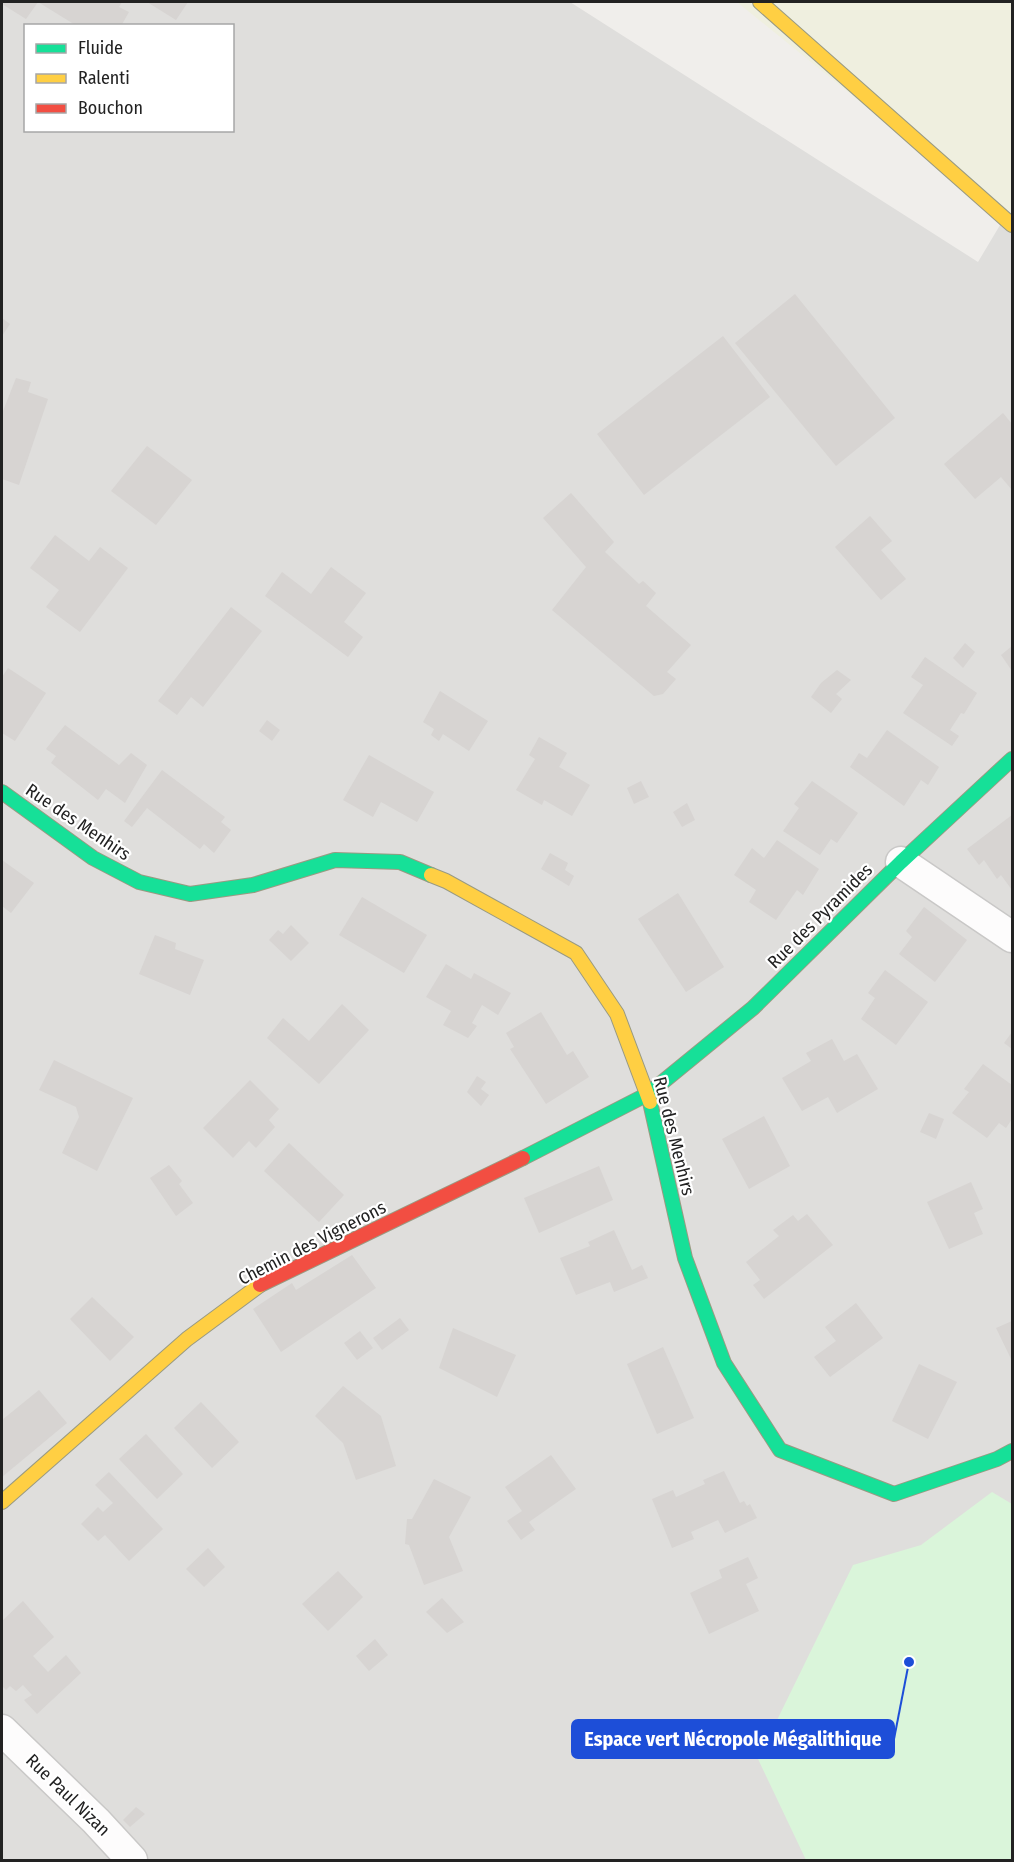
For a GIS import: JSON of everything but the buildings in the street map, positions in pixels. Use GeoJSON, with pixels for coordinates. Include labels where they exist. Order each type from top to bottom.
{"type":"FeatureCollection","features":[{"type":"Feature","properties":{"kind":"street"},"geometry":{"type":"LineString","coordinates":[[760,2],[1012,225]]}},
{"type":"Feature","properties":{"kind":"street","name":"Rue des Pyramides"},"geometry":{"type":"LineString","coordinates":[[648,1094],[753,1008],[901,862],[1012,759]]}},
{"type":"Feature","properties":{"kind":"street","name":"Rue des Menhirs"},"geometry":{"type":"LineString","coordinates":[[2,792],[93,858],[139,882],[190,894],[253,885],[335,860],[400,862],[446,881],[576,953],[617,1014],[648,1094],[685,1258],[724,1363],[780,1450],[894,1494],[997,1459],[1012,1451]]}},
{"type":"Feature","properties":{"kind":"street"},"geometry":{"type":"LineString","coordinates":[[901,862],[1012,937]]}},
{"type":"Feature","properties":{"kind":"street","name":"Chemin des Vignerons"},"geometry":{"type":"LineString","coordinates":[[2,1502],[188,1339],[258,1286],[521,1160],[648,1094]]}},
{"type":"Feature","properties":{"kind":"street","name":"Rue Paul Nizan"},"geometry":{"type":"LineString","coordinates":[[2,1730],[96,1821],[132,1860]]}},
{"type":"Feature","properties":{"kind":"shaded area"},"geometry":{"type":"Polygon","coordinates":[[[2,2],[570,2],[978,262],[1012,205],[1012,1860],[2,1860],[2,2]]]}},
{"type":"Feature","properties":{"kind":"green space"},"geometry":{"type":"Polygon","coordinates":[[[737,2],[1012,2],[1012,225],[737,2]]]}},
{"type":"Feature","properties":{"kind":"green space"},"geometry":{"type":"Polygon","coordinates":[[[992,1492],[1012,1504],[1012,1860],[806,1860],[758,1759],[853,1565],[921,1545],[992,1492]]]}},
{"type":"Feature","properties":{"kind":"traffic: fast"},"geometry":{"type":"LineString","coordinates":[[523,1158],[648,1094],[753,1008],[901,862],[1012,759]]}},
{"type":"Feature","properties":{"kind":"traffic: fast"},"geometry":{"type":"LineString","coordinates":[[2,792],[93,858],[139,882],[190,894],[253,885],[335,860],[400,862],[431,875]]}},
{"type":"Feature","properties":{"kind":"traffic: fast"},"geometry":{"type":"LineString","coordinates":[[650,1102],[685,1258],[724,1363],[780,1450],[894,1494],[997,1459],[1012,1451]]}},
{"type":"Feature","properties":{"kind":"traffic: slow"},"geometry":{"type":"LineString","coordinates":[[760,2],[1012,225]]}},
{"type":"Feature","properties":{"kind":"traffic: slow"},"geometry":{"type":"LineString","coordinates":[[431,875],[446,881],[576,953],[617,1014],[650,1102]]}},
{"type":"Feature","properties":{"kind":"traffic: slow"},"geometry":{"type":"LineString","coordinates":[[2,1502],[187,1339],[260,1285]]}},
{"type":"Feature","properties":{"kind":"traffic: jam"},"geometry":{"type":"LineString","coordinates":[[260,1285],[523,1158]]}},
{"type":"Feature","properties":{"kind":"place","name":"Espace vert Nécropole Mégalithique"},"geometry":{"type":"Point","coordinates":[909,1662]}}]}
